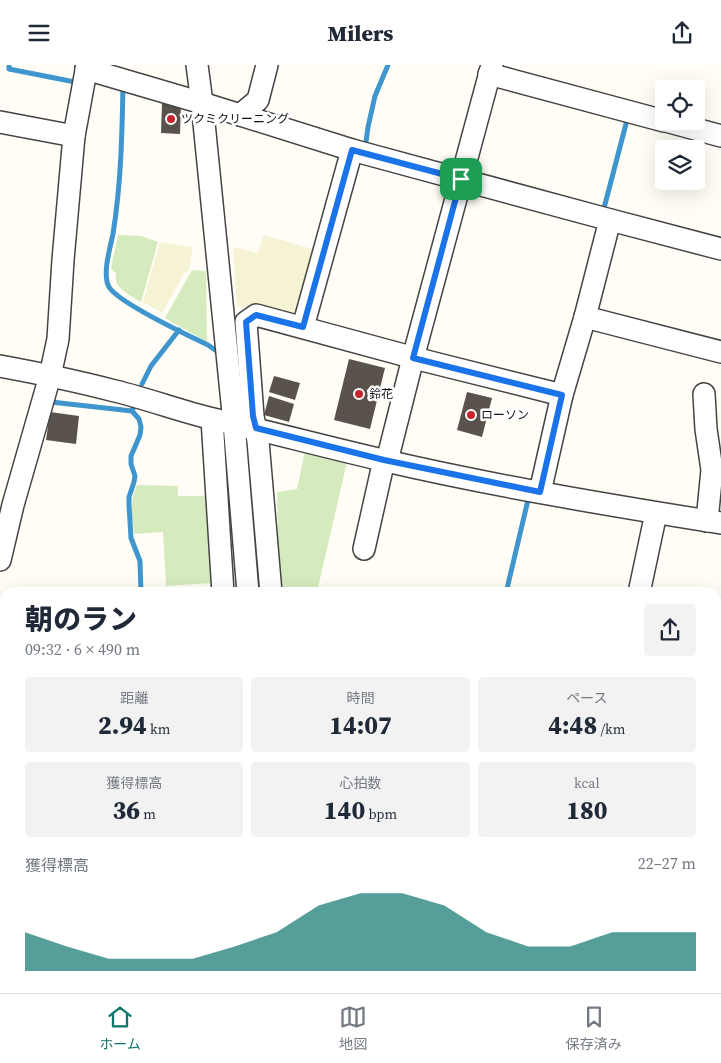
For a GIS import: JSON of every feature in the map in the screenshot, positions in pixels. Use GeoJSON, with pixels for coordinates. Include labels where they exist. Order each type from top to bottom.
{"type":"FeatureCollection","features":[{"type":"Feature","properties":{"kind":"street"},"geometry":{"type":"LineString","coordinates":[[198,65],[234,423],[248,587]]}},
{"type":"Feature","properties":{"kind":"street"},"geometry":{"type":"LineString","coordinates":[[240,115],[258,101],[267,65]]}},
{"type":"Feature","properties":{"kind":"street"},"geometry":{"type":"LineString","coordinates":[[0,560],[4,524],[50,376],[58,339],[74,136],[86,67],[352,150],[721,249]]}},
{"type":"Feature","properties":{"kind":"street"},"geometry":{"type":"LineString","coordinates":[[364,549],[385,461],[491,69],[655,118]]}},
{"type":"Feature","properties":{"kind":"street"},"geometry":{"type":"LineString","coordinates":[[0,122],[74,136]]}},
{"type":"Feature","properties":{"kind":"street"},"geometry":{"type":"LineString","coordinates":[[699,130],[721,136]]}},
{"type":"Feature","properties":{"kind":"street"},"geometry":{"type":"LineString","coordinates":[[303,327],[352,150]]}},
{"type":"Feature","properties":{"kind":"street"},"geometry":{"type":"LineString","coordinates":[[540,492],[557,394],[585,317],[604,219]]}},
{"type":"Feature","properties":{"kind":"street"},"geometry":{"type":"LineString","coordinates":[[270,587],[258,441],[253,416],[246,322],[256,315],[413,358],[557,394]]}},
{"type":"Feature","properties":{"kind":"street"},"geometry":{"type":"LineString","coordinates":[[585,317],[721,352]]}},
{"type":"Feature","properties":{"kind":"street"},"geometry":{"type":"LineString","coordinates":[[0,366],[114,391],[212,419],[256,428],[385,461],[540,492],[714,522],[712,470],[706,429],[704,395]]}},
{"type":"Feature","properties":{"kind":"street"},"geometry":{"type":"LineString","coordinates":[[212,419],[224,587]]}},
{"type":"Feature","properties":{"kind":"street"},"geometry":{"type":"LineString","coordinates":[[640,587],[656,513]]}},
{"type":"Feature","properties":{"kind":"shaded area"},"geometry":{"type":"Polygon","coordinates":[[[264,235],[319,251],[303,314],[291,319],[237,306],[233,247],[258,253],[264,235]]]}},
{"type":"Feature","properties":{"kind":"shaded area"},"geometry":{"type":"Polygon","coordinates":[[[160,242],[193,247],[189,271],[185,272],[162,313],[143,302],[160,242]]]}},
{"type":"Feature","properties":{"kind":"green space"},"geometry":{"type":"Polygon","coordinates":[[[118,235],[141,236],[158,242],[141,302],[127,294],[120,287],[117,283],[116,274],[111,268],[118,235]]]}},
{"type":"Feature","properties":{"kind":"green space"},"geometry":{"type":"Polygon","coordinates":[[[192,270],[206,271],[207,342],[165,318],[192,270]]]}},
{"type":"Feature","properties":{"kind":"green space"},"geometry":{"type":"Polygon","coordinates":[[[305,451],[347,462],[318,587],[279,587],[277,492],[297,489],[305,451]]]}},
{"type":"Feature","properties":{"kind":"green space"},"geometry":{"type":"Polygon","coordinates":[[[137,485],[178,486],[178,496],[207,496],[214,583],[166,586],[163,532],[134,534],[132,503],[137,485]]]}},
{"type":"Feature","properties":{"kind":"building","name":"ツクミクリーニング"},"geometry":{"type":"Polygon","coordinates":[[[162,103],[181,104],[180,134],[161,133],[162,103]]]}},
{"type":"Feature","properties":{"kind":"building"},"geometry":{"type":"Polygon","coordinates":[[[349,359],[385,368],[370,429],[334,420],[349,359]]]}},
{"type":"Feature","properties":{"kind":"building"},"geometry":{"type":"Polygon","coordinates":[[[274,376],[300,383],[295,400],[269,392],[274,376]]]}},
{"type":"Feature","properties":{"kind":"building"},"geometry":{"type":"Polygon","coordinates":[[[467,392],[492,398],[482,437],[457,430],[467,392]]]}},
{"type":"Feature","properties":{"kind":"building"},"geometry":{"type":"Polygon","coordinates":[[[269,396],[294,404],[289,422],[264,415],[269,396]]]}},
{"type":"Feature","properties":{"kind":"building"},"geometry":{"type":"Polygon","coordinates":[[[50,412],[79,416],[76,444],[46,440],[50,412]]]}},
{"type":"Feature","properties":{"kind":"waterway"},"geometry":{"type":"LineString","coordinates":[[9,65],[9,69],[75,82]]}},
{"type":"Feature","properties":{"kind":"waterway"},"geometry":{"type":"LineString","coordinates":[[366,142],[375,96],[388,65]]}},
{"type":"Feature","properties":{"kind":"waterway"},"geometry":{"type":"LineString","coordinates":[[123,86],[122,142],[116,215],[107,261],[107,282],[109,287],[126,301],[218,352]]}},
{"type":"Feature","properties":{"kind":"waterway"},"geometry":{"type":"LineString","coordinates":[[603,212],[627,120],[631,121]]}},
{"type":"Feature","properties":{"kind":"waterway"},"geometry":{"type":"LineString","coordinates":[[142,384],[151,366],[179,330]]}},
{"type":"Feature","properties":{"kind":"waterway"},"geometry":{"type":"LineString","coordinates":[[51,405],[51,402],[132,411],[134,406]]}},
{"type":"Feature","properties":{"kind":"waterway"},"geometry":{"type":"LineString","coordinates":[[132,411],[139,419],[141,427],[140,435],[131,456],[131,464],[135,476],[129,497],[131,538],[140,561],[141,587]]}},
{"type":"Feature","properties":{"kind":"waterway"},"geometry":{"type":"LineString","coordinates":[[507,587],[528,500]]}},
{"type":"Feature","properties":{"kind":"place","name":"ツクミクリーニング"},"geometry":{"type":"Point","coordinates":[171,119]}},
{"type":"Feature","properties":{"kind":"place","name":"鈴花"},"geometry":{"type":"Point","coordinates":[359,394]}},
{"type":"Feature","properties":{"kind":"place","name":"ローソン"},"geometry":{"type":"Point","coordinates":[471,415]}},
{"type":"Feature","properties":{"kind":"route"},"geometry":{"type":"LineString","coordinates":[[352,150],[461,179],[413,358],[562,395],[540,492],[384,460],[256,428],[253,416],[246,322],[256,315],[303,327],[352,150]]}}]}
